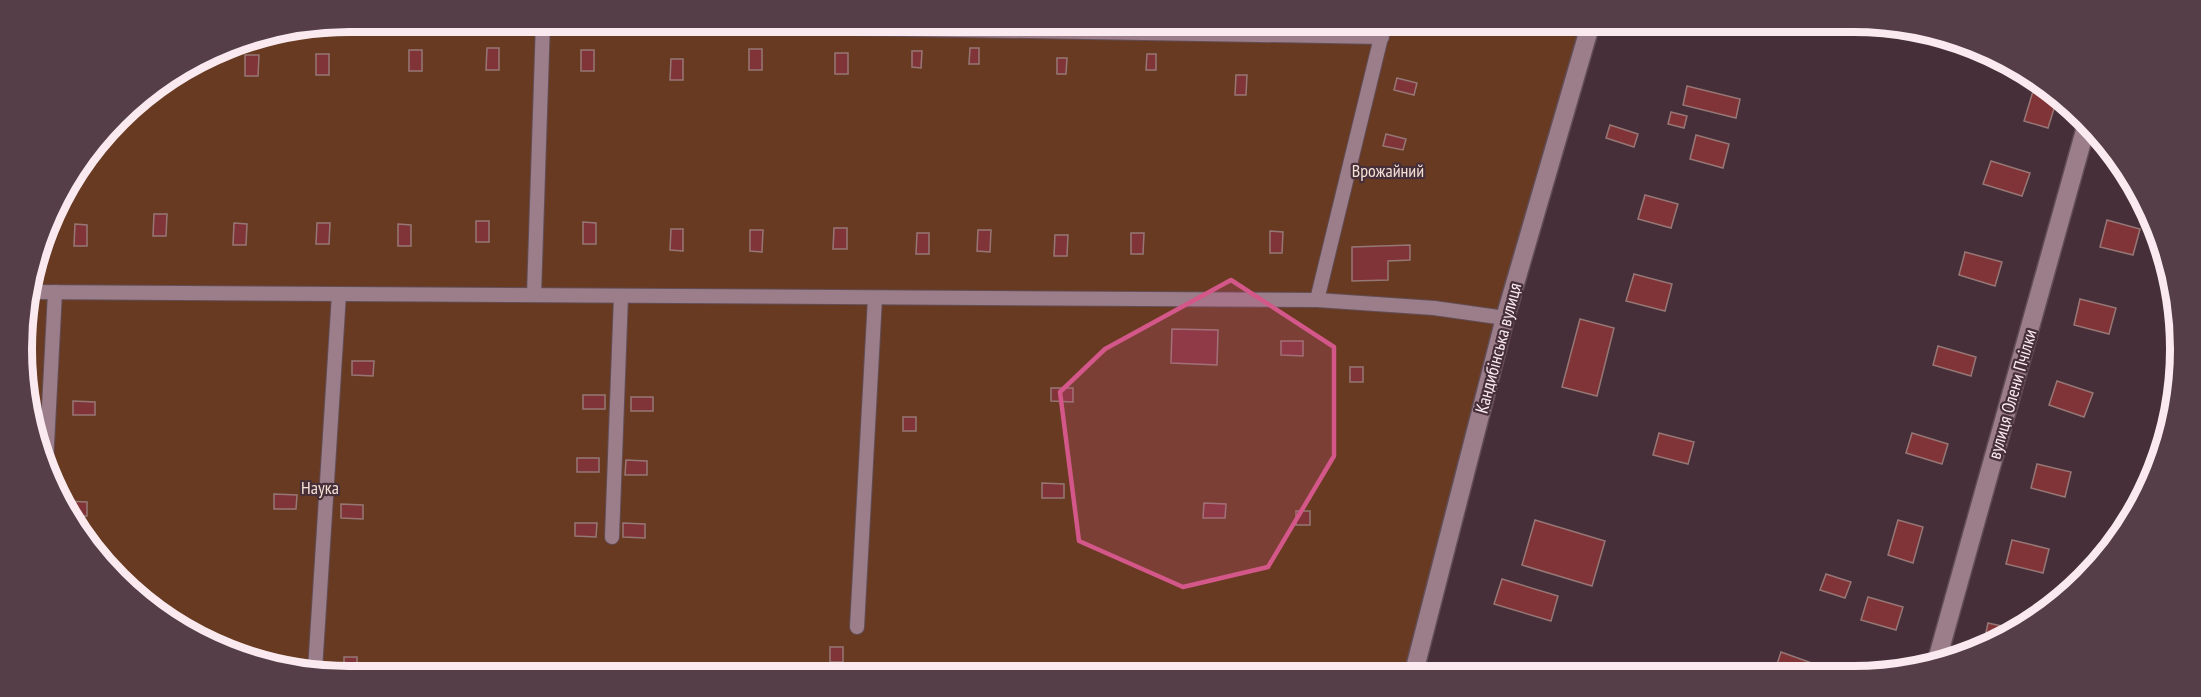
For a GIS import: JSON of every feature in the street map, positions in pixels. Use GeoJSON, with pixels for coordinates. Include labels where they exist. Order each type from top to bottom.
{"type":"FeatureCollection","features":[{"type":"Feature","properties":{"kind":"street","name":"Кандибінська вулиця"},"geometry":{"type":"LineString","coordinates":[[1415,666],[1505,318],[1588,32]]}},
{"type":"Feature","properties":{"kind":"street","name":"вулиця Олени Пчілки"},"geometry":{"type":"LineString","coordinates":[[1939,654],[2085,132]]}},
{"type":"Feature","properties":{"kind":"lane"},"geometry":{"type":"LineString","coordinates":[[534,295],[543,32]]}},
{"type":"Feature","properties":{"kind":"lane"},"geometry":{"type":"LineString","coordinates":[[1317,300],[1383,32]]}},
{"type":"Feature","properties":{"kind":"lane"},"geometry":{"type":"LineString","coordinates":[[37,292],[1317,300],[1434,309],[1505,318]]}},
{"type":"Feature","properties":{"kind":"lane"},"geometry":{"type":"LineString","coordinates":[[47,447],[55,292]]}},
{"type":"Feature","properties":{"kind":"lane"},"geometry":{"type":"LineString","coordinates":[[315,664],[339,294]]}},
{"type":"Feature","properties":{"kind":"lane"},"geometry":{"type":"LineString","coordinates":[[612,537],[621,296]]}},
{"type":"Feature","properties":{"kind":"lane"},"geometry":{"type":"LineString","coordinates":[[857,627],[875,298]]}},
{"type":"Feature","properties":{"kind":"highlighted area"},"geometry":{"type":"Polygon","coordinates":[[[1231,280],[1334,347],[1334,456],[1268,567],[1183,587],[1079,541],[1060,392],[1105,349],[1231,280]]]}},
{"type":"Feature","properties":{"kind":"green space"},"geometry":{"type":"Polygon","coordinates":[[[328,32],[1588,32],[1416,666],[348,666],[307,663],[266,655],[208,633],[172,612],[139,587],[110,558],[85,525],[64,489],[42,431],[32,369],[34,307],[48,247],[74,190],[110,139],[139,110],[172,85],[208,64],[266,42],[328,32]]]}},
{"type":"Feature","properties":{"kind":"building"},"geometry":{"type":"Polygon","coordinates":[[[487,48],[499,48],[499,70],[486,70],[487,48]]]}},
{"type":"Feature","properties":{"kind":"building"},"geometry":{"type":"Polygon","coordinates":[[[970,48],[979,48],[979,64],[969,64],[970,48]]]}},
{"type":"Feature","properties":{"kind":"building"},"geometry":{"type":"Polygon","coordinates":[[[749,49],[762,49],[762,70],[749,70],[749,49]]]}},
{"type":"Feature","properties":{"kind":"building"},"geometry":{"type":"Polygon","coordinates":[[[409,50],[422,50],[422,71],[409,71],[409,50]]]}},
{"type":"Feature","properties":{"kind":"building"},"geometry":{"type":"Polygon","coordinates":[[[581,50],[594,50],[594,71],[581,71],[581,50]]]}},
{"type":"Feature","properties":{"kind":"building"},"geometry":{"type":"Polygon","coordinates":[[[912,51],[922,51],[921,68],[912,67],[912,51]]]}},
{"type":"Feature","properties":{"kind":"building"},"geometry":{"type":"Polygon","coordinates":[[[835,53],[848,53],[848,74],[835,74],[835,53]]]}},
{"type":"Feature","properties":{"kind":"building"},"geometry":{"type":"Polygon","coordinates":[[[316,54],[329,54],[329,75],[316,75],[316,54]]]}},
{"type":"Feature","properties":{"kind":"building"},"geometry":{"type":"Polygon","coordinates":[[[1147,54],[1156,54],[1156,70],[1146,70],[1147,54]]]}},
{"type":"Feature","properties":{"kind":"building"},"geometry":{"type":"Polygon","coordinates":[[[245,55],[259,55],[258,76],[245,76],[245,55]]]}},
{"type":"Feature","properties":{"kind":"building"},"geometry":{"type":"Polygon","coordinates":[[[1057,58],[1067,58],[1066,74],[1057,74],[1057,58]]]}},
{"type":"Feature","properties":{"kind":"building"},"geometry":{"type":"Polygon","coordinates":[[[671,59],[683,59],[683,80],[670,80],[671,59]]]}},
{"type":"Feature","properties":{"kind":"building"},"geometry":{"type":"Polygon","coordinates":[[[1236,75],[1247,75],[1246,95],[1235,95],[1236,75]]]}},
{"type":"Feature","properties":{"kind":"building"},"geometry":{"type":"Polygon","coordinates":[[[1397,78],[1417,83],[1414,95],[1394,90],[1397,78]]]}},
{"type":"Feature","properties":{"kind":"building"},"geometry":{"type":"Polygon","coordinates":[[[1687,86],[1740,99],[1736,118],[1683,105],[1687,86]]]}},
{"type":"Feature","properties":{"kind":"building"},"geometry":{"type":"Polygon","coordinates":[[[2034,89],[2055,105],[2048,128],[2024,121],[2034,89]]]}},
{"type":"Feature","properties":{"kind":"building"},"geometry":{"type":"Polygon","coordinates":[[[1671,112],[1687,116],[1684,128],[1668,124],[1671,112]]]}},
{"type":"Feature","properties":{"kind":"building"},"geometry":{"type":"Polygon","coordinates":[[[1610,125],[1638,134],[1634,147],[1606,138],[1610,125]]]}},
{"type":"Feature","properties":{"kind":"building"},"geometry":{"type":"Polygon","coordinates":[[[1386,134],[1406,139],[1403,150],[1383,146],[1386,134]]]}},
{"type":"Feature","properties":{"kind":"building"},"geometry":{"type":"Polygon","coordinates":[[[1696,135],[1729,144],[1723,168],[1690,159],[1696,135]]]}},
{"type":"Feature","properties":{"kind":"building"},"geometry":{"type":"Polygon","coordinates":[[[1991,161],[2030,173],[2022,196],[1983,184],[1991,161]]]}},
{"type":"Feature","properties":{"kind":"building"},"geometry":{"type":"Polygon","coordinates":[[[1645,195],[1678,204],[1671,228],[1638,219],[1645,195]]]}},
{"type":"Feature","properties":{"kind":"building"},"geometry":{"type":"Polygon","coordinates":[[[154,214],[167,214],[166,236],[153,236],[154,214]]]}},
{"type":"Feature","properties":{"kind":"building"},"geometry":{"type":"Polygon","coordinates":[[[2107,220],[2140,229],[2133,255],[2100,247],[2107,220]]]}},
{"type":"Feature","properties":{"kind":"building"},"geometry":{"type":"Polygon","coordinates":[[[476,221],[489,221],[489,242],[476,242],[476,221]]]}},
{"type":"Feature","properties":{"kind":"building"},"geometry":{"type":"Polygon","coordinates":[[[583,222],[596,223],[596,244],[583,244],[583,222]]]}},
{"type":"Feature","properties":{"kind":"building"},"geometry":{"type":"Polygon","coordinates":[[[234,223],[247,224],[246,245],[233,245],[234,223]]]}},
{"type":"Feature","properties":{"kind":"building"},"geometry":{"type":"Polygon","coordinates":[[[317,223],[330,223],[329,244],[316,244],[317,223]]]}},
{"type":"Feature","properties":{"kind":"building"},"geometry":{"type":"Polygon","coordinates":[[[75,224],[87,225],[87,246],[74,246],[75,224]]]}},
{"type":"Feature","properties":{"kind":"building"},"geometry":{"type":"Polygon","coordinates":[[[398,224],[411,225],[411,246],[398,246],[398,224]]]}},
{"type":"Feature","properties":{"kind":"building"},"geometry":{"type":"Polygon","coordinates":[[[834,228],[847,228],[847,249],[833,249],[834,228]]]}},
{"type":"Feature","properties":{"kind":"building"},"geometry":{"type":"Polygon","coordinates":[[[671,229],[683,229],[683,251],[670,250],[671,229]]]}},
{"type":"Feature","properties":{"kind":"building"},"geometry":{"type":"Polygon","coordinates":[[[750,230],[763,230],[762,252],[750,251],[750,230]]]}},
{"type":"Feature","properties":{"kind":"building"},"geometry":{"type":"Polygon","coordinates":[[[978,230],[991,230],[990,252],[977,251],[978,230]]]}},
{"type":"Feature","properties":{"kind":"building"},"geometry":{"type":"Polygon","coordinates":[[[1270,231],[1283,232],[1282,253],[1270,253],[1270,231]]]}},
{"type":"Feature","properties":{"kind":"building"},"geometry":{"type":"Polygon","coordinates":[[[917,233],[929,233],[929,254],[916,254],[917,233]]]}},
{"type":"Feature","properties":{"kind":"building"},"geometry":{"type":"Polygon","coordinates":[[[1131,233],[1144,233],[1143,254],[1131,254],[1131,233]]]}},
{"type":"Feature","properties":{"kind":"building"},"geometry":{"type":"Polygon","coordinates":[[[1055,235],[1068,235],[1067,256],[1054,256],[1055,235]]]}},
{"type":"Feature","properties":{"kind":"building"},"geometry":{"type":"Polygon","coordinates":[[[1410,245],[1410,260],[1388,261],[1388,280],[1352,281],[1352,247],[1410,245]]]}},
{"type":"Feature","properties":{"kind":"building"},"geometry":{"type":"Polygon","coordinates":[[[1965,252],[2002,262],[1995,286],[1959,275],[1965,252]]]}},
{"type":"Feature","properties":{"kind":"building"},"geometry":{"type":"Polygon","coordinates":[[[1634,274],[1672,284],[1665,311],[1626,301],[1634,274]]]}},
{"type":"Feature","properties":{"kind":"building"},"geometry":{"type":"Polygon","coordinates":[[[2080,299],[2116,308],[2109,334],[2074,325],[2080,299]]]}},
{"type":"Feature","properties":{"kind":"building"},"geometry":{"type":"Polygon","coordinates":[[[1580,319],[1614,328],[1597,396],[1562,387],[1580,319]]]}},
{"type":"Feature","properties":{"kind":"building"},"geometry":{"type":"Polygon","coordinates":[[[1172,329],[1218,330],[1217,365],[1171,363],[1172,329]]]}},
{"type":"Feature","properties":{"kind":"building"},"geometry":{"type":"Polygon","coordinates":[[[1281,341],[1303,341],[1303,356],[1281,355],[1281,341]]]}},
{"type":"Feature","properties":{"kind":"building"},"geometry":{"type":"Polygon","coordinates":[[[1938,346],[1976,357],[1971,376],[1933,365],[1938,346]]]}},
{"type":"Feature","properties":{"kind":"building"},"geometry":{"type":"Polygon","coordinates":[[[352,361],[374,361],[373,376],[352,375],[352,361]]]}},
{"type":"Feature","properties":{"kind":"building"},"geometry":{"type":"Polygon","coordinates":[[[1350,367],[1363,367],[1363,382],[1350,382],[1350,367]]]}},
{"type":"Feature","properties":{"kind":"building"},"geometry":{"type":"Polygon","coordinates":[[[2057,381],[2093,393],[2084,417],[2049,405],[2057,381]]]}},
{"type":"Feature","properties":{"kind":"building"},"geometry":{"type":"Polygon","coordinates":[[[1051,388],[1073,388],[1073,402],[1051,401],[1051,388]]]}},
{"type":"Feature","properties":{"kind":"building"},"geometry":{"type":"Polygon","coordinates":[[[583,395],[605,395],[605,409],[583,409],[583,395]]]}},
{"type":"Feature","properties":{"kind":"building"},"geometry":{"type":"Polygon","coordinates":[[[631,397],[653,397],[653,411],[631,411],[631,397]]]}},
{"type":"Feature","properties":{"kind":"building"},"geometry":{"type":"Polygon","coordinates":[[[73,401],[95,402],[95,415],[73,415],[73,401]]]}},
{"type":"Feature","properties":{"kind":"building"},"geometry":{"type":"Polygon","coordinates":[[[903,417],[916,417],[916,431],[903,431],[903,417]]]}},
{"type":"Feature","properties":{"kind":"building"},"geometry":{"type":"Polygon","coordinates":[[[1659,433],[1694,442],[1688,464],[1653,455],[1659,433]]]}},
{"type":"Feature","properties":{"kind":"building"},"geometry":{"type":"Polygon","coordinates":[[[1912,433],[1948,444],[1942,464],[1906,453],[1912,433]]]}},
{"type":"Feature","properties":{"kind":"building"},"geometry":{"type":"Polygon","coordinates":[[[577,458],[599,458],[599,472],[577,472],[577,458]]]}},
{"type":"Feature","properties":{"kind":"building"},"geometry":{"type":"Polygon","coordinates":[[[626,460],[647,461],[647,475],[625,475],[626,460]]]}},
{"type":"Feature","properties":{"kind":"building"},"geometry":{"type":"Polygon","coordinates":[[[2037,464],[2071,472],[2065,497],[2031,488],[2037,464]]]}},
{"type":"Feature","properties":{"kind":"building"},"geometry":{"type":"Polygon","coordinates":[[[1042,483],[1064,484],[1064,498],[1042,498],[1042,483]]]}},
{"type":"Feature","properties":{"kind":"building"},"geometry":{"type":"Polygon","coordinates":[[[274,494],[297,495],[296,509],[274,509],[274,494]]]}},
{"type":"Feature","properties":{"kind":"building"},"geometry":{"type":"Polygon","coordinates":[[[71,501],[87,502],[87,516],[80,516],[71,501]]]}},
{"type":"Feature","properties":{"kind":"building"},"geometry":{"type":"Polygon","coordinates":[[[1204,503],[1226,504],[1225,518],[1203,518],[1204,503]]]}},
{"type":"Feature","properties":{"kind":"building"},"geometry":{"type":"Polygon","coordinates":[[[341,504],[363,505],[363,519],[341,518],[341,504]]]}},
{"type":"Feature","properties":{"kind":"building"},"geometry":{"type":"Polygon","coordinates":[[[1296,511],[1310,511],[1310,525],[1296,525],[1296,511]]]}},
{"type":"Feature","properties":{"kind":"building"},"geometry":{"type":"Polygon","coordinates":[[[1535,520],[1605,541],[1592,586],[1522,565],[1535,520]]]}},
{"type":"Feature","properties":{"kind":"building"},"geometry":{"type":"Polygon","coordinates":[[[1898,520],[1923,527],[1913,563],[1888,555],[1898,520]]]}},
{"type":"Feature","properties":{"kind":"building"},"geometry":{"type":"Polygon","coordinates":[[[575,523],[597,523],[596,537],[575,536],[575,523]]]}},
{"type":"Feature","properties":{"kind":"building"},"geometry":{"type":"Polygon","coordinates":[[[623,523],[645,524],[645,538],[623,537],[623,523]]]}},
{"type":"Feature","properties":{"kind":"building"},"geometry":{"type":"Polygon","coordinates":[[[2012,540],[2049,549],[2043,573],[2006,564],[2012,540]]]}},
{"type":"Feature","properties":{"kind":"building"},"geometry":{"type":"Polygon","coordinates":[[[1826,574],[1851,582],[1845,598],[1820,590],[1826,574]]]}},
{"type":"Feature","properties":{"kind":"building"},"geometry":{"type":"Polygon","coordinates":[[[1502,579],[1558,596],[1551,621],[1494,604],[1502,579]]]}},
{"type":"Feature","properties":{"kind":"building"},"geometry":{"type":"Polygon","coordinates":[[[1868,597],[1903,607],[1896,630],[1861,620],[1868,597]]]}},
{"type":"Feature","properties":{"kind":"building"},"geometry":{"type":"Polygon","coordinates":[[[1988,623],[2004,627],[1993,633],[1985,636],[1988,623]]]}},
{"type":"Feature","properties":{"kind":"building"},"geometry":{"type":"Polygon","coordinates":[[[830,647],[843,647],[843,662],[830,662],[830,647]]]}},
{"type":"Feature","properties":{"kind":"building"},"geometry":{"type":"Polygon","coordinates":[[[1781,652],[1820,666],[1776,666],[1781,652]]]}},
{"type":"Feature","properties":{"kind":"building"},"geometry":{"type":"Polygon","coordinates":[[[344,657],[357,657],[357,666],[344,666],[344,657]]]}},
{"type":"Feature","properties":{"kind":"park label","name":"Врожайний"},"geometry":{"type":"Point","coordinates":[1388,170]}},
{"type":"Feature","properties":{"kind":"park label","name":"Наука"},"geometry":{"type":"Point","coordinates":[320,487]}}]}
